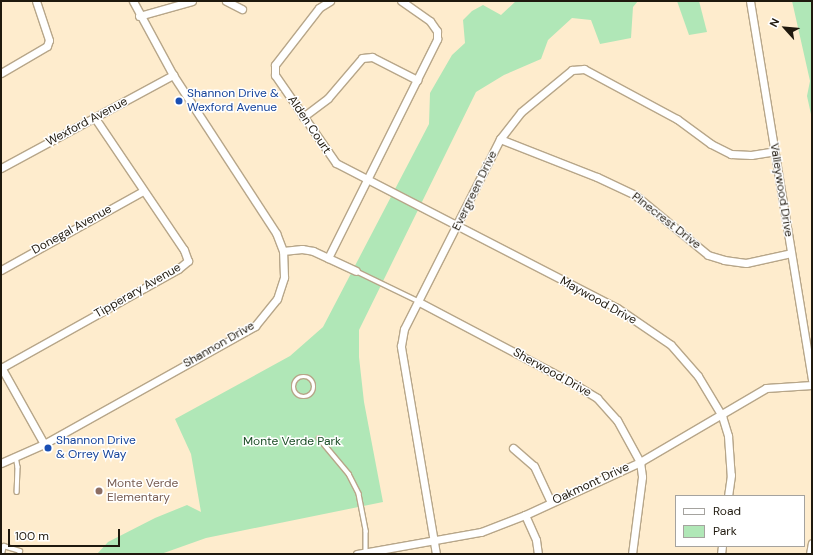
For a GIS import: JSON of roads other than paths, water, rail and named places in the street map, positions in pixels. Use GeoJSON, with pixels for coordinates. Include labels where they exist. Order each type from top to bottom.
{"type":"FeatureCollection","features":[{"type":"Feature","properties":{"kind":"street"},"geometry":{"type":"LineString","coordinates":[[1,73],[48,46],[49,40],[36,1]]}},
{"type":"Feature","properties":{"kind":"street","name":"Shannon Drive"},"geometry":{"type":"LineString","coordinates":[[1,464],[44,444],[255,326],[277,299],[284,277],[283,252],[276,233],[173,75],[139,16],[133,1]]}},
{"type":"Feature","properties":{"kind":"street"},"geometry":{"type":"LineString","coordinates":[[139,16],[192,1]]}},
{"type":"Feature","properties":{"kind":"street"},"geometry":{"type":"LineString","coordinates":[[226,1],[242,9]]}},
{"type":"Feature","properties":{"kind":"street","name":"Alden Court"},"geometry":{"type":"LineString","coordinates":[[330,1],[320,8],[275,65],[276,75],[303,117],[336,163],[458,227]]}},
{"type":"Feature","properties":{"kind":"street"},"geometry":{"type":"LineString","coordinates":[[328,258],[438,39],[437,31],[417,10],[402,1]]}},
{"type":"Feature","properties":{"kind":"street","name":"Valleywood Drive"},"geometry":{"type":"LineString","coordinates":[[750,1],[812,380]]}},
{"type":"Feature","properties":{"kind":"street"},"geometry":{"type":"LineString","coordinates":[[303,117],[328,98],[362,58],[372,57],[417,80]]}},
{"type":"Feature","properties":{"kind":"street","name":"Evergreen Drive"},"geometry":{"type":"LineString","coordinates":[[436,554],[401,346],[404,329],[458,227],[500,139],[521,112],[572,70],[584,69],[677,119],[711,144],[731,154],[751,155],[775,150]]}},
{"type":"Feature","properties":{"kind":"street","name":"Wexford Avenue"},"geometry":{"type":"LineString","coordinates":[[1,168],[173,75]]}},
{"type":"Feature","properties":{"kind":"street","name":"Tipperary Avenue"},"geometry":{"type":"LineString","coordinates":[[1,367],[178,269],[188,261],[184,250],[95,118]]}},
{"type":"Feature","properties":{"kind":"street","name":"Pinecrest Drive"},"geometry":{"type":"LineString","coordinates":[[500,139],[597,177],[635,195],[708,255],[724,260],[746,263],[791,253]]}},
{"type":"Feature","properties":{"kind":"street","name":"Donegal Avenue"},"geometry":{"type":"LineString","coordinates":[[1,270],[143,191]]}},
{"type":"Feature","properties":{"kind":"street","name":"Maywood Drive"},"geometry":{"type":"LineString","coordinates":[[458,227],[617,308],[672,345],[698,376],[722,416],[728,436],[731,475],[728,495]]}},
{"type":"Feature","properties":{"kind":"street"},"geometry":{"type":"LineString","coordinates":[[283,252],[302,249],[328,258],[356,271]]}},
{"type":"Feature","properties":{"kind":"street","name":"Sherwood Drive"},"geometry":{"type":"LineString","coordinates":[[419,302],[597,398],[617,420],[640,462],[642,477],[632,554]]}},
{"type":"Feature","properties":{"kind":"street"},"geometry":{"type":"LineString","coordinates":[[1,367],[44,444]]}},
{"type":"Feature","properties":{"kind":"street","name":"Oakmont Drive"},"geometry":{"type":"LineString","coordinates":[[357,554],[481,532],[525,516],[640,462],[722,416],[766,388],[812,385]]}},
{"type":"Feature","properties":{"kind":"street"},"geometry":{"type":"LineString","coordinates":[[513,448],[534,466],[552,502]]}},
{"type":"Feature","properties":{"kind":"street"},"geometry":{"type":"LineString","coordinates":[[525,516],[536,540],[538,554]]}},
{"type":"Feature","properties":{"kind":"street"},"geometry":{"type":"LineString","coordinates":[[810,554],[812,543]]}},
{"type":"Feature","properties":{"kind":"lane","name":"Sherwood Drive"},"geometry":{"type":"LineString","coordinates":[[356,271],[419,302]]}},
{"type":"Feature","properties":{"kind":"lane"},"geometry":{"type":"LineString","coordinates":[[303,377],[311,381],[314,387],[310,395],[304,397],[295,392],[294,386],[297,380],[303,377]]}},
{"type":"Feature","properties":{"kind":"lane"},"geometry":{"type":"LineString","coordinates":[[319,438],[349,474],[360,494],[366,531],[366,552]]}},
{"type":"Feature","properties":{"kind":"lane"},"geometry":{"type":"LineString","coordinates":[[16,456],[18,467],[17,492]]}},
{"type":"Feature","properties":{"kind":"lane"},"geometry":{"type":"LineString","coordinates":[[2,554],[4,546],[20,551],[20,554]]}},
{"type":"Feature","properties":{"kind":"place","name":"Shannon Drive & Wexford Avenue"},"geometry":{"type":"Point","coordinates":[179,101]}},
{"type":"Feature","properties":{"kind":"place","name":"Shannon Drive & Orrey Way"},"geometry":{"type":"Point","coordinates":[48,448]}},
{"type":"Feature","properties":{"kind":"place","name":"Monte Verde Elementary"},"geometry":{"type":"Point","coordinates":[99,491]}},
{"type":"Feature","properties":{"kind":"park label","name":"Monte Verde Park"},"geometry":{"type":"Point","coordinates":[292,442]}}]}
